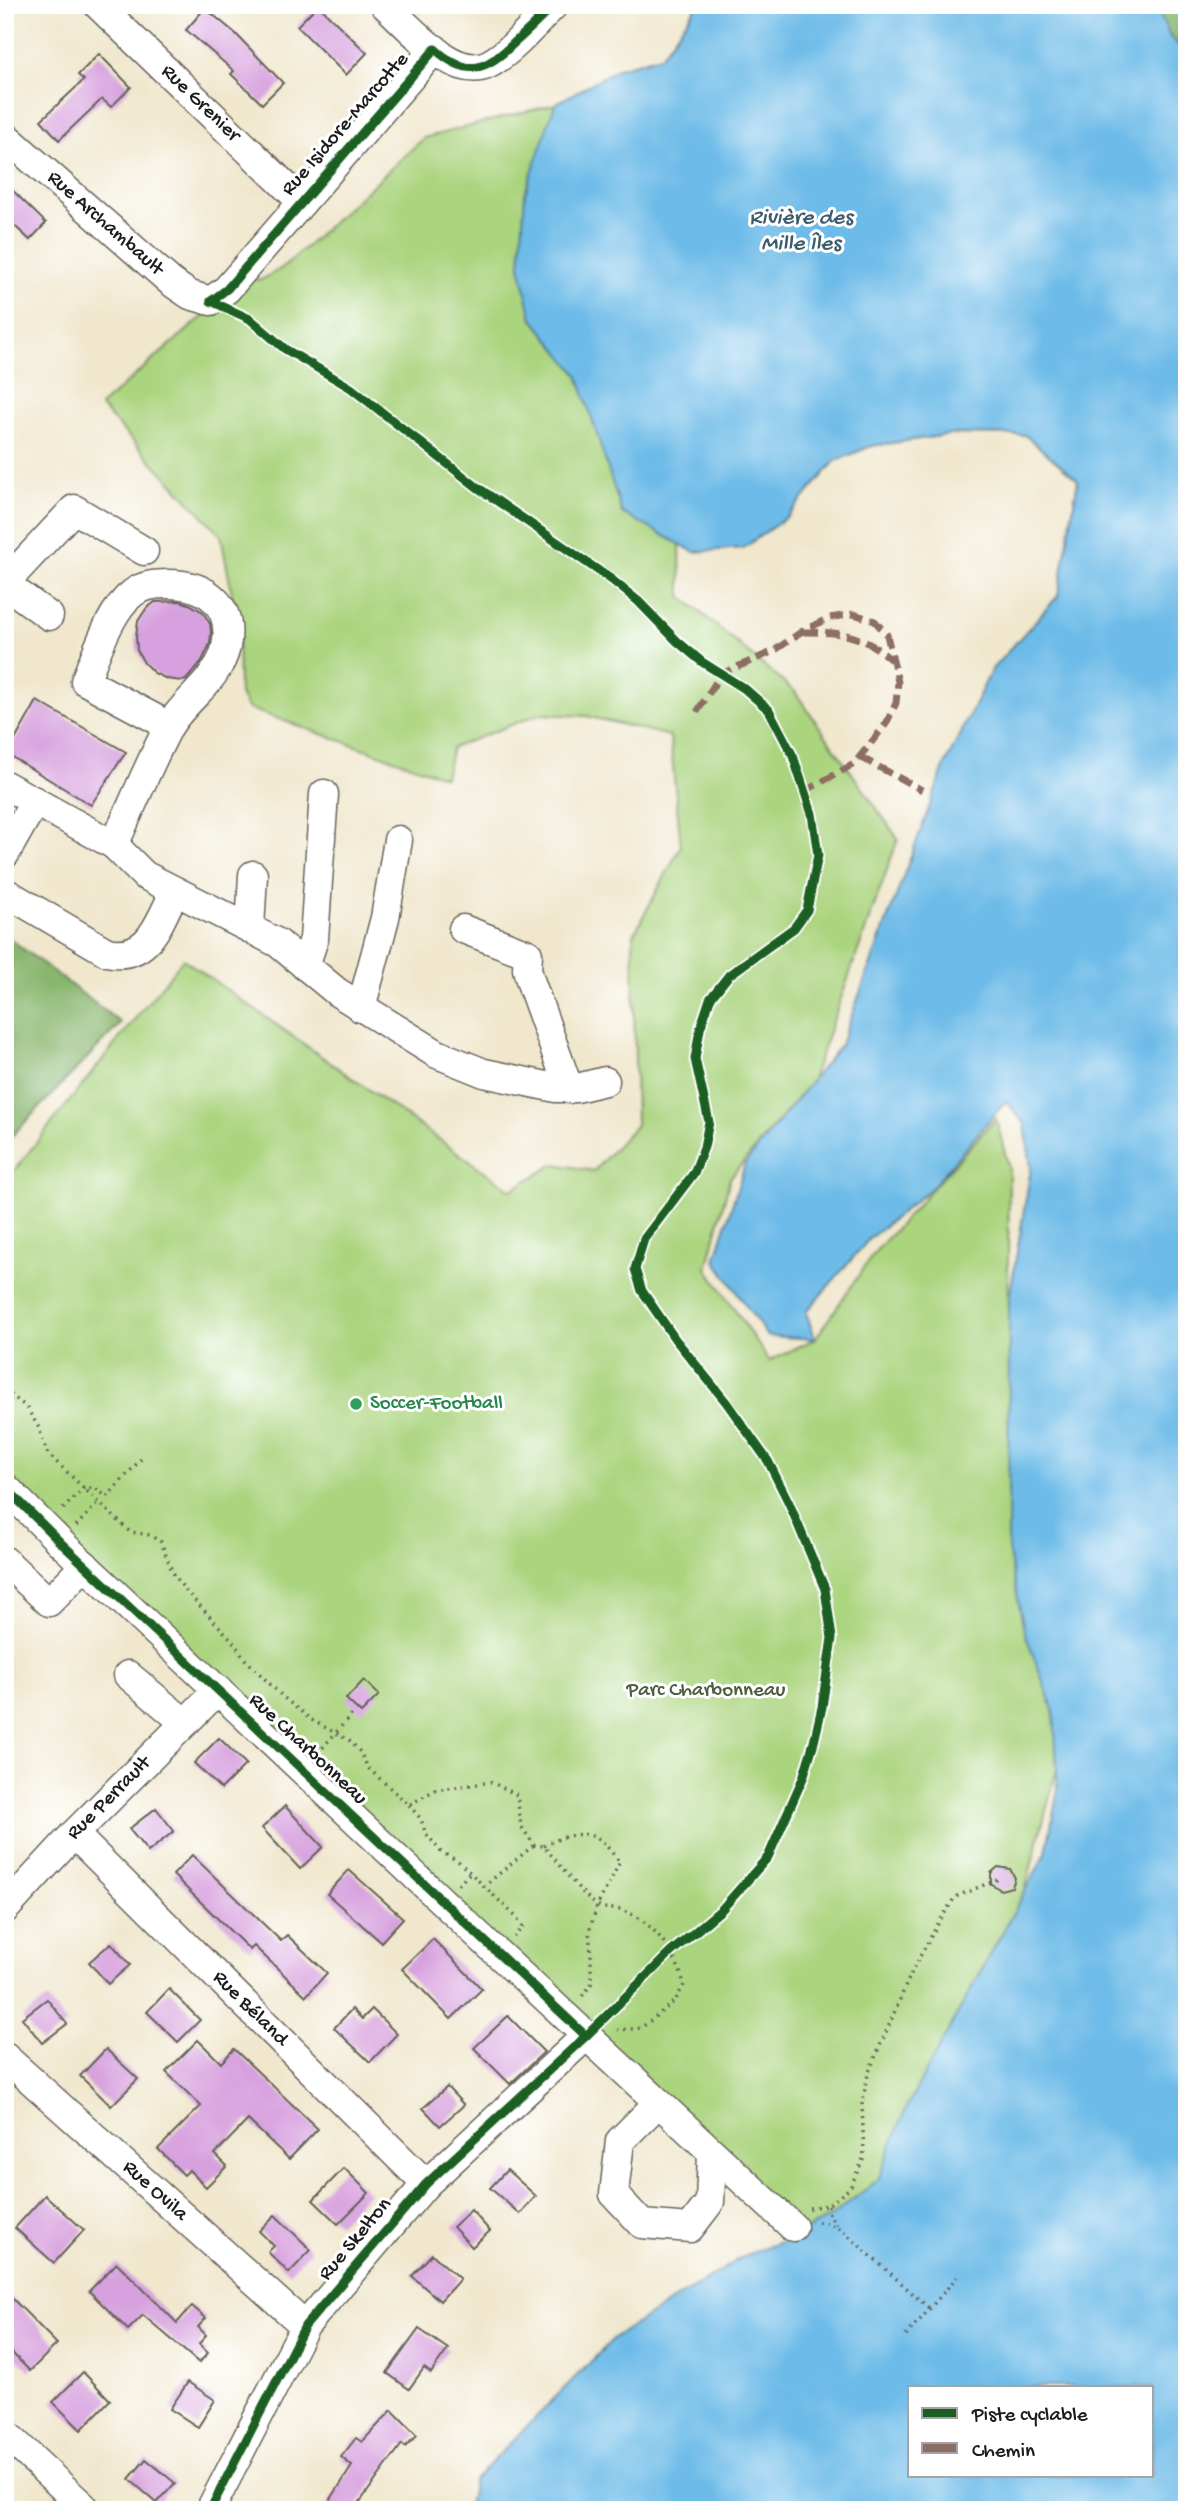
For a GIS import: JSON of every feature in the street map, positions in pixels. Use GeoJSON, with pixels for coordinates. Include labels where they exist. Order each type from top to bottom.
{"type":"FeatureCollection","features":[{"type":"Feature","properties":{"kind":"street","name":"Rue Grenier"},"geometry":{"type":"LineString","coordinates":[[98,5],[302,202]]}},
{"type":"Feature","properties":{"kind":"street"},"geometry":{"type":"LineString","coordinates":[[385,5],[435,49]]}},
{"type":"Feature","properties":{"kind":"street","name":"Rue Isidore-Marcotte"},"geometry":{"type":"LineString","coordinates":[[211,300],[227,289],[435,49],[448,61],[459,66],[485,66],[499,58],[554,5]]}},
{"type":"Feature","properties":{"kind":"street","name":"Rue Archambault"},"geometry":{"type":"LineString","coordinates":[[5,136],[171,282],[190,295],[211,300]]}},
{"type":"Feature","properties":{"kind":"street"},"geometry":{"type":"LineString","coordinates":[[49,617],[5,584],[74,509],[144,551]]}},
{"type":"Feature","properties":{"kind":"street"},"geometry":{"type":"LineString","coordinates":[[114,845],[169,726],[213,676],[226,646],[226,621],[218,602],[190,585],[153,584],[135,591],[118,609],[85,681],[169,726]]}},
{"type":"Feature","properties":{"kind":"street"},"geometry":{"type":"LineString","coordinates":[[5,785],[114,845],[144,875],[278,943],[361,1009],[413,1041],[467,1067],[540,1086],[569,1088],[605,1081]]}},
{"type":"Feature","properties":{"kind":"street"},"geometry":{"type":"LineString","coordinates":[[305,966],[314,939],[324,794]]}},
{"type":"Feature","properties":{"kind":"street"},"geometry":{"type":"LineString","coordinates":[[5,855],[35,801]]}},
{"type":"Feature","properties":{"kind":"street"},"geometry":{"type":"LineString","coordinates":[[361,1009],[385,918],[398,840]]}},
{"type":"Feature","properties":{"kind":"street"},"geometry":{"type":"LineString","coordinates":[[250,928],[253,875]]}},
{"type":"Feature","properties":{"kind":"street"},"geometry":{"type":"LineString","coordinates":[[5,892],[107,952],[122,955],[145,944],[175,891]]}},
{"type":"Feature","properties":{"kind":"street"},"geometry":{"type":"LineString","coordinates":[[463,929],[528,954],[527,969],[530,980],[569,1088]]}},
{"type":"Feature","properties":{"kind":"street","name":"Rue Charbonneau"},"geometry":{"type":"LineString","coordinates":[[5,1487],[303,1770],[589,2033],[658,2103]]}},
{"type":"Feature","properties":{"kind":"street"},"geometry":{"type":"LineString","coordinates":[[5,1561],[49,1602],[85,1565]]}},
{"type":"Feature","properties":{"kind":"street"},"geometry":{"type":"LineString","coordinates":[[128,1675],[185,1723]]}},
{"type":"Feature","properties":{"kind":"street","name":"Rue Perrault"},"geometry":{"type":"LineString","coordinates":[[5,1909],[74,1834],[218,1690]]}},
{"type":"Feature","properties":{"kind":"street","name":"Rue Béland"},"geometry":{"type":"LineString","coordinates":[[74,1834],[426,2184]]}},
{"type":"Feature","properties":{"kind":"street","name":"Rue Skelton"},"geometry":{"type":"LineString","coordinates":[[210,2510],[305,2326],[426,2184],[589,2033]]}},
{"type":"Feature","properties":{"kind":"street","name":"Rue Ovila"},"geometry":{"type":"LineString","coordinates":[[5,2057],[305,2326]]}},
{"type":"Feature","properties":{"kind":"street"},"geometry":{"type":"LineString","coordinates":[[712,2154],[710,2202],[690,2228],[642,2224],[614,2193],[620,2141],[658,2103],[785,2220]]}},
{"type":"Feature","properties":{"kind":"street"},"geometry":{"type":"LineString","coordinates":[[5,2433],[87,2510]]}},
{"type":"Feature","properties":{"kind":"path"},"geometry":{"type":"LineString","coordinates":[[5,1390],[26,1407],[38,1426],[48,1454],[130,1532],[150,1535],[161,1542],[172,1571],[184,1589],[232,1640],[245,1659],[283,1698],[310,1719],[338,1732],[360,1752],[368,1768],[421,1819],[425,1832],[441,1852],[458,1861],[515,1916],[523,1927],[506,1945]]}},
{"type":"Feature","properties":{"kind":"path"},"geometry":{"type":"LineString","coordinates":[[83,1488],[95,1488],[107,1497],[141,1460]]}},
{"type":"Feature","properties":{"kind":"path"},"geometry":{"type":"LineString","coordinates":[[53,1535],[83,1488]]}},
{"type":"Feature","properties":{"kind":"path"},"geometry":{"type":"LineString","coordinates":[[53,1535],[99,1502]]}},
{"type":"Feature","properties":{"kind":"path"},"geometry":{"type":"LineString","coordinates":[[303,1770],[353,1713]]}},
{"type":"Feature","properties":{"kind":"path"},"geometry":{"type":"LineString","coordinates":[[409,1805],[435,1790],[491,1782],[517,1795],[521,1826],[534,1845]]}},
{"type":"Feature","properties":{"kind":"path"},"geometry":{"type":"LineString","coordinates":[[483,1887],[534,1845],[544,1846],[560,1836],[581,1835],[600,1839],[620,1862],[597,1906],[589,1932],[591,1983]]}},
{"type":"Feature","properties":{"kind":"path"},"geometry":{"type":"LineString","coordinates":[[544,1846],[597,1906],[625,1911],[645,1923],[659,1937],[681,1968],[684,1985],[675,2001],[641,2028],[589,2033]]}},
{"type":"Feature","properties":{"kind":"path"},"geometry":{"type":"LineString","coordinates":[[785,2220],[828,2205],[850,2188],[864,2157],[862,2103],[868,2074],[913,1969],[955,1897],[1001,1878]]}},
{"type":"Feature","properties":{"kind":"path"},"geometry":{"type":"LineString","coordinates":[[660,1963],[679,1946]]}},
{"type":"Feature","properties":{"kind":"path"},"geometry":{"type":"LineString","coordinates":[[828,2205],[829,2214],[836,2225]]}},
{"type":"Feature","properties":{"kind":"path"},"geometry":{"type":"LineString","coordinates":[[842,2230],[930,2309]]}},
{"type":"Feature","properties":{"kind":"path"},"geometry":{"type":"LineString","coordinates":[[906,2336],[957,2277]]}},
{"type":"Feature","properties":{"kind":"green space","name":"Parc Charbonneau"},"geometry":{"type":"Polygon","coordinates":[[[698,5],[1078,480],[1025,435],[954,434],[871,446],[835,461],[788,516],[743,548],[680,545],[681,596],[795,692],[898,839],[811,1082],[730,1178],[707,1268],[769,1361],[815,1339],[874,1253],[996,1118],[1009,1169],[1012,1490],[1061,1754],[1025,1890],[878,2180],[829,2218],[789,2239],[5,1482],[5,1182],[183,959],[511,1190],[555,1164],[594,1171],[636,1125],[633,936],[681,846],[670,736],[586,716],[539,714],[452,748],[445,777],[247,708],[239,692],[238,626],[221,535],[100,406],[246,279],[261,280],[285,266],[424,138],[555,104],[619,68],[661,56],[698,5]]]}},
{"type":"Feature","properties":{"kind":"green space"},"geometry":{"type":"Polygon","coordinates":[[[1156,5],[1187,5],[1187,53],[1170,37],[1156,5]]]}},
{"type":"Feature","properties":{"kind":"green space"},"geometry":{"type":"Polygon","coordinates":[[[5,935],[121,1023],[5,1143],[5,935]]]}},
{"type":"Feature","properties":{"kind":"water","name":"Rivière des Mille Îles"},"geometry":{"type":"Polygon","coordinates":[[[698,5],[1156,5],[1170,37],[1187,53],[1187,2510],[467,2510],[473,2481],[616,2336],[746,2255],[789,2239],[829,2218],[878,2180],[906,2108],[1046,1853],[1058,1789],[1054,1712],[1024,1630],[1008,1549],[1009,1300],[1031,1168],[1025,1124],[1006,1101],[931,1188],[870,1238],[806,1312],[815,1339],[767,1336],[715,1260],[745,1164],[841,1044],[945,765],[992,669],[1058,596],[1078,480],[1025,435],[954,434],[871,446],[835,461],[788,516],[743,548],[694,552],[622,513],[578,375],[532,318],[520,266],[525,193],[555,104],[619,68],[661,56],[698,5]]]}},
{"type":"Feature","properties":{"kind":"building"},"geometry":{"type":"Polygon","coordinates":[[[318,5],[367,53],[346,75],[297,26],[318,5]]]}},
{"type":"Feature","properties":{"kind":"building"},"geometry":{"type":"Polygon","coordinates":[[[205,8],[235,33],[283,83],[262,104],[231,74],[234,71],[186,30],[205,8]]]}},
{"type":"Feature","properties":{"kind":"building"},"geometry":{"type":"Polygon","coordinates":[[[99,54],[131,87],[111,107],[102,99],[59,140],[41,120],[84,80],[78,75],[99,54]]]}},
{"type":"Feature","properties":{"kind":"building"},"geometry":{"type":"Polygon","coordinates":[[[5,183],[46,223],[30,240],[5,217],[5,183]]]}},
{"type":"Feature","properties":{"kind":"building"},"geometry":{"type":"Polygon","coordinates":[[[180,601],[203,612],[211,632],[210,644],[202,661],[186,680],[182,681],[167,679],[154,673],[137,650],[136,636],[138,621],[146,609],[155,602],[180,601]]]}},
{"type":"Feature","properties":{"kind":"building"},"geometry":{"type":"Polygon","coordinates":[[[37,701],[126,752],[91,805],[7,754],[37,701]]]}},
{"type":"Feature","properties":{"kind":"building"},"geometry":{"type":"Polygon","coordinates":[[[364,1680],[379,1695],[361,1713],[346,1699],[364,1680]]]}},
{"type":"Feature","properties":{"kind":"building"},"geometry":{"type":"Polygon","coordinates":[[[219,1738],[246,1764],[221,1789],[194,1763],[219,1738]]]}},
{"type":"Feature","properties":{"kind":"building"},"geometry":{"type":"Polygon","coordinates":[[[285,1806],[323,1847],[300,1869],[262,1828],[285,1806]]]}},
{"type":"Feature","properties":{"kind":"building"},"geometry":{"type":"Polygon","coordinates":[[[156,1808],[174,1831],[148,1852],[129,1829],[156,1808]]]}},
{"type":"Feature","properties":{"kind":"building"},"geometry":{"type":"Polygon","coordinates":[[[192,1855],[281,1941],[287,1935],[327,1973],[306,1996],[254,1946],[250,1950],[173,1875],[192,1855]]]}},
{"type":"Feature","properties":{"kind":"building"},"geometry":{"type":"Polygon","coordinates":[[[998,1867],[1010,1869],[1015,1878],[1012,1887],[1001,1890],[991,1884],[991,1873],[998,1867]]]}},
{"type":"Feature","properties":{"kind":"building"},"geometry":{"type":"Polygon","coordinates":[[[349,1870],[403,1918],[381,1942],[327,1894],[349,1870]]]}},
{"type":"Feature","properties":{"kind":"building"},"geometry":{"type":"Polygon","coordinates":[[[433,1939],[482,1989],[451,2019],[402,1969],[433,1939]]]}},
{"type":"Feature","properties":{"kind":"building"},"geometry":{"type":"Polygon","coordinates":[[[111,1943],[130,1965],[108,1984],[89,1962],[111,1943]]]}},
{"type":"Feature","properties":{"kind":"building"},"geometry":{"type":"Polygon","coordinates":[[[169,1989],[200,2020],[178,2042],[147,2012],[169,1989]]]}},
{"type":"Feature","properties":{"kind":"building"},"geometry":{"type":"Polygon","coordinates":[[[47,1999],[67,2024],[42,2043],[22,2018],[47,1999]]]}},
{"type":"Feature","properties":{"kind":"building"},"geometry":{"type":"Polygon","coordinates":[[[352,2009],[362,2019],[372,2009],[397,2034],[370,2062],[334,2028],[352,2009]]]}},
{"type":"Feature","properties":{"kind":"building"},"geometry":{"type":"Polygon","coordinates":[[[508,2016],[544,2052],[510,2084],[474,2048],[508,2016]]]}},
{"type":"Feature","properties":{"kind":"building"},"geometry":{"type":"Polygon","coordinates":[[[198,2040],[221,2063],[234,2049],[318,2129],[289,2159],[248,2120],[215,2154],[227,2166],[206,2187],[189,2170],[184,2175],[158,2149],[201,2106],[166,2072],[198,2040]]]}},
{"type":"Feature","properties":{"kind":"building"},"geometry":{"type":"Polygon","coordinates":[[[106,2049],[138,2079],[111,2106],[80,2076],[106,2049]]]}},
{"type":"Feature","properties":{"kind":"building"},"geometry":{"type":"Polygon","coordinates":[[[447,2087],[464,2105],[440,2126],[423,2108],[447,2087]]]}},
{"type":"Feature","properties":{"kind":"building"},"geometry":{"type":"Polygon","coordinates":[[[344,2168],[369,2193],[338,2224],[313,2200],[344,2168]]]}},
{"type":"Feature","properties":{"kind":"building"},"geometry":{"type":"Polygon","coordinates":[[[507,2170],[536,2196],[520,2214],[490,2188],[507,2170]]]}},
{"type":"Feature","properties":{"kind":"building"},"geometry":{"type":"Polygon","coordinates":[[[45,2195],[84,2230],[54,2263],[15,2228],[45,2195]]]}},
{"type":"Feature","properties":{"kind":"building"},"geometry":{"type":"Polygon","coordinates":[[[471,2210],[490,2231],[472,2247],[453,2227],[471,2210]]]}},
{"type":"Feature","properties":{"kind":"building"},"geometry":{"type":"Polygon","coordinates":[[[275,2215],[311,2250],[289,2273],[268,2252],[274,2246],[259,2231],[275,2215]]]}},
{"type":"Feature","properties":{"kind":"building"},"geometry":{"type":"Polygon","coordinates":[[[432,2254],[460,2279],[440,2301],[412,2276],[432,2254]]]}},
{"type":"Feature","properties":{"kind":"building"},"geometry":{"type":"Polygon","coordinates":[[[117,2263],[177,2323],[192,2306],[206,2318],[198,2327],[206,2335],[199,2344],[208,2353],[199,2363],[143,2315],[128,2330],[89,2291],[117,2263]]]}},
{"type":"Feature","properties":{"kind":"building"},"geometry":{"type":"Polygon","coordinates":[[[5,2291],[57,2344],[30,2371],[5,2346],[5,2291]]]}},
{"type":"Feature","properties":{"kind":"building"},"geometry":{"type":"Polygon","coordinates":[[[419,2329],[448,2349],[431,2373],[424,2368],[409,2389],[387,2373],[419,2329]]]}},
{"type":"Feature","properties":{"kind":"building"},"geometry":{"type":"Polygon","coordinates":[[[83,2372],[110,2400],[81,2430],[53,2402],[83,2372]]]}},
{"type":"Feature","properties":{"kind":"building"},"geometry":{"type":"Polygon","coordinates":[[[188,2382],[215,2400],[198,2427],[170,2409],[188,2382]]]}},
{"type":"Feature","properties":{"kind":"building"},"geometry":{"type":"Polygon","coordinates":[[[392,2410],[417,2435],[405,2447],[402,2444],[354,2510],[324,2510],[352,2466],[341,2457],[356,2438],[362,2442],[392,2410]]]}},
{"type":"Feature","properties":{"kind":"building"},"geometry":{"type":"Polygon","coordinates":[[[146,2459],[175,2483],[157,2503],[129,2479],[146,2459]]]}},
{"type":"Feature","properties":{"kind":"marked path"},"geometry":{"type":"LineString","coordinates":[[697,712],[721,674],[774,651],[801,632],[829,618],[854,614],[875,621],[887,635],[898,682],[896,703],[886,724],[854,764],[805,791]]}},
{"type":"Feature","properties":{"kind":"marked path"},"geometry":{"type":"LineString","coordinates":[[804,632],[851,636],[871,645],[891,660]]}},
{"type":"Feature","properties":{"kind":"marked path"},"geometry":{"type":"LineString","coordinates":[[860,757],[922,790]]}},
{"type":"Feature","properties":{"kind":"cycle path"},"geometry":{"type":"LineString","coordinates":[[211,301],[227,289],[435,49],[446,58],[466,67],[485,65],[504,52],[554,5]]}},
{"type":"Feature","properties":{"kind":"cycle path"},"geometry":{"type":"LineString","coordinates":[[210,2510],[305,2326],[426,2184],[586,2036],[670,1953],[722,1909],[768,1857],[803,1778],[814,1742],[832,1638],[825,1589],[768,1461],[726,1402],[675,1339],[642,1291],[635,1269],[644,1239],[694,1173],[704,1147],[709,1122],[695,1059],[700,1029],[710,999],[729,975],[794,928],[807,910],[818,855],[812,814],[793,756],[769,710],[745,689],[702,662],[612,580],[477,487],[351,388],[285,349],[250,319],[211,301]]}},
{"type":"Feature","properties":{"kind":"cycle path"},"geometry":{"type":"LineString","coordinates":[[5,1487],[61,1543],[586,2036]]}},
{"type":"Feature","properties":{"kind":"place","name":"Soccer-Football"},"geometry":{"type":"Point","coordinates":[356,1404]}}]}
